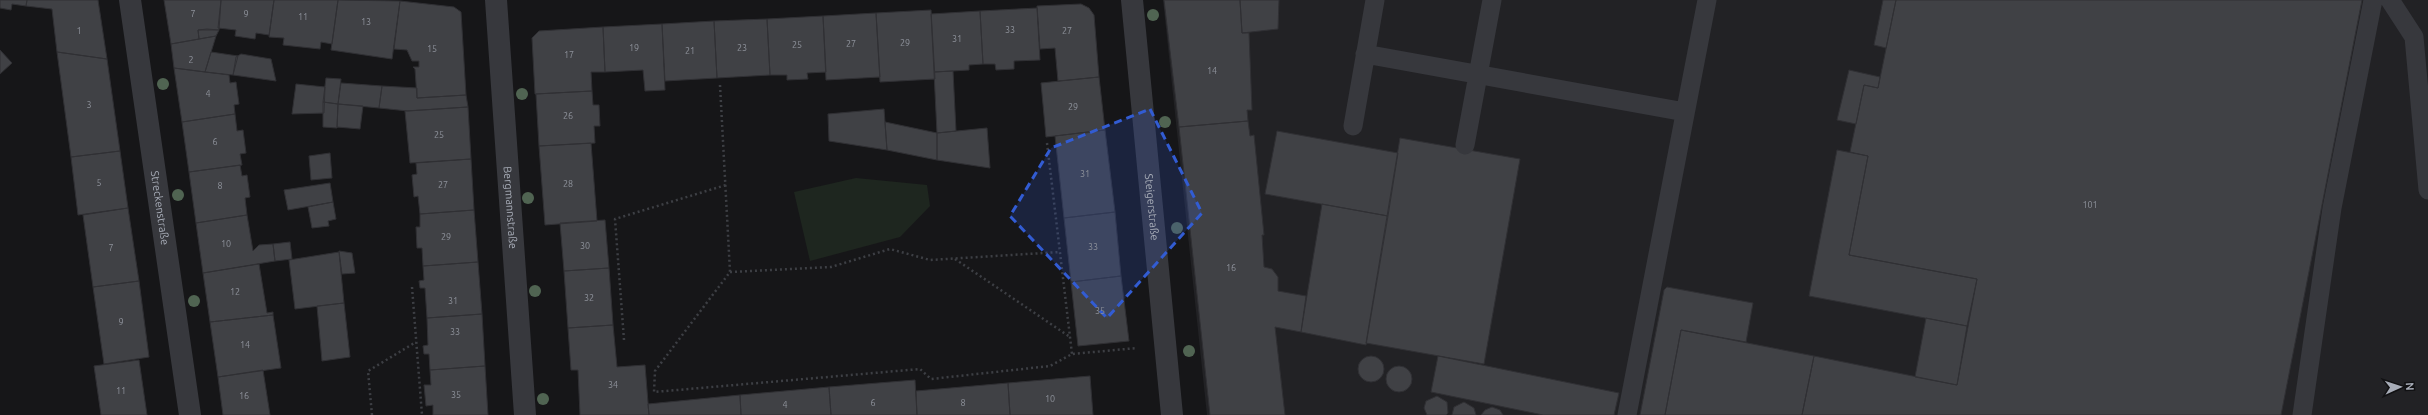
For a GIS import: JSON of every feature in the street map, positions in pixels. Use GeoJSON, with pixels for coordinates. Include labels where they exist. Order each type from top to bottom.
{"type":"FeatureCollection","features":[{"type":"Feature","properties":{"kind":"street","name":"Streckenstraße"},"geometry":{"type":"LineString","coordinates":[[130,0],[190,415]]}},
{"type":"Feature","properties":{"kind":"street","name":"Bergmannstraße"},"geometry":{"type":"LineString","coordinates":[[496,0],[525,415]]}},
{"type":"Feature","properties":{"kind":"street","name":"Steigerstraße"},"geometry":{"type":"LineString","coordinates":[[1132,0],[1172,415]]}},
{"type":"Feature","properties":{"kind":"lane"},"geometry":{"type":"LineString","coordinates":[[1353,126],[1375,0]]}},
{"type":"Feature","properties":{"kind":"lane"},"geometry":{"type":"LineString","coordinates":[[1464,145],[1476,74],[1492,0]]}},
{"type":"Feature","properties":{"kind":"lane"},"geometry":{"type":"LineString","coordinates":[[1627,415],[1707,0]]}},
{"type":"Feature","properties":{"kind":"lane"},"geometry":{"type":"LineString","coordinates":[[2302,415],[2332,208],[2372,0]]}},
{"type":"Feature","properties":{"kind":"lane"},"geometry":{"type":"LineString","coordinates":[[2390,0],[2414,36],[2428,190]]}},
{"type":"Feature","properties":{"kind":"lane"},"geometry":{"type":"LineString","coordinates":[[1365,54],[1685,112]]}},
{"type":"Feature","properties":{"kind":"path"},"geometry":{"type":"LineString","coordinates":[[720,85],[730,272],[655,371],[654,392],[920,369],[931,379],[1050,366],[1072,354],[1141,347]]}},
{"type":"Feature","properties":{"kind":"path"},"geometry":{"type":"LineString","coordinates":[[1047,143],[1072,354]]}},
{"type":"Feature","properties":{"kind":"path"},"geometry":{"type":"LineString","coordinates":[[624,340],[616,220],[726,185]]}},
{"type":"Feature","properties":{"kind":"path"},"geometry":{"type":"LineString","coordinates":[[730,272],[831,267],[890,249],[930,260],[1060,252]]}},
{"type":"Feature","properties":{"kind":"path"},"geometry":{"type":"LineString","coordinates":[[955,259],[1070,337]]}},
{"type":"Feature","properties":{"kind":"path"},"geometry":{"type":"LineString","coordinates":[[412,287],[422,415]]}},
{"type":"Feature","properties":{"kind":"path"},"geometry":{"type":"LineString","coordinates":[[372,415],[368,371],[416,342]]}},
{"type":"Feature","properties":{"kind":"highlighted area"},"geometry":{"type":"Polygon","coordinates":[[[1150,109],[1202,213],[1107,318],[1010,216],[1051,148],[1150,109]]]}},
{"type":"Feature","properties":{"kind":"shaded area"},"geometry":{"type":"Polygon","coordinates":[[[1163,0],[2428,0],[2428,415],[1207,415],[1163,0]]]}},
{"type":"Feature","properties":{"kind":"shaded area"},"geometry":{"type":"Polygon","coordinates":[[[856,178],[927,185],[930,206],[900,237],[810,261],[794,192],[856,178]]]}},
{"type":"Feature","properties":{"kind":"building"},"geometry":{"type":"Polygon","coordinates":[[[0,0],[27,0],[26,6],[12,4],[11,10],[0,8],[0,0]]]}},
{"type":"Feature","properties":{"kind":"building"},"geometry":{"type":"Polygon","coordinates":[[[27,0],[98,0],[107,59],[57,52],[52,9],[26,6],[27,0]]]}},
{"type":"Feature","properties":{"kind":"building"},"geometry":{"type":"Polygon","coordinates":[[[164,0],[221,0],[219,30],[198,30],[199,39],[171,44],[164,0]]]}},
{"type":"Feature","properties":{"kind":"building"},"geometry":{"type":"Polygon","coordinates":[[[221,0],[274,0],[269,35],[256,33],[255,39],[235,36],[236,30],[218,28],[221,0]]]}},
{"type":"Feature","properties":{"kind":"building"},"geometry":{"type":"Polygon","coordinates":[[[274,0],[338,0],[332,44],[321,42],[320,49],[283,45],[284,38],[269,37],[274,0]]]}},
{"type":"Feature","properties":{"kind":"building"},"geometry":{"type":"Polygon","coordinates":[[[338,0],[400,1],[392,59],[331,50],[338,0]]]}},
{"type":"Feature","properties":{"kind":"building"},"geometry":{"type":"Polygon","coordinates":[[[1164,0],[1240,0],[1242,33],[1249,33],[1252,110],[1247,110],[1248,121],[1179,127],[1164,0]]]}},
{"type":"Feature","properties":{"kind":"building"},"geometry":{"type":"Polygon","coordinates":[[[1240,0],[1279,0],[1278,29],[1242,33],[1240,0]]]}},
{"type":"Feature","properties":{"kind":"building"},"geometry":{"type":"Polygon","coordinates":[[[1883,0],[1896,0],[1886,48],[1874,45],[1883,0]]]}},
{"type":"Feature","properties":{"kind":"building"},"geometry":{"type":"Polygon","coordinates":[[[1896,0],[2362,0],[2281,415],[1802,415],[1814,356],[1957,385],[1977,279],[1849,255],[1868,156],[1850,152],[1864,85],[1878,88],[1896,0]]]}},
{"type":"Feature","properties":{"kind":"building"},"geometry":{"type":"Polygon","coordinates":[[[400,1],[454,7],[461,12],[466,95],[417,98],[415,69],[413,67],[419,67],[419,61],[412,61],[407,50],[394,49],[400,1]]]}},
{"type":"Feature","properties":{"kind":"building"},"geometry":{"type":"Polygon","coordinates":[[[1081,4],[1089,8],[1094,15],[1099,77],[1058,81],[1055,48],[1040,49],[1037,6],[1081,4]]]}},
{"type":"Feature","properties":{"kind":"building"},"geometry":{"type":"Polygon","coordinates":[[[1037,8],[1040,60],[1014,61],[1014,69],[996,70],[995,64],[983,64],[980,11],[1037,8]]]}},
{"type":"Feature","properties":{"kind":"building"},"geometry":{"type":"Polygon","coordinates":[[[931,10],[935,79],[880,82],[876,13],[931,10]]]}},
{"type":"Feature","properties":{"kind":"building"},"geometry":{"type":"Polygon","coordinates":[[[980,11],[983,64],[969,65],[969,70],[934,72],[931,14],[980,11]]]}},
{"type":"Feature","properties":{"kind":"building"},"geometry":{"type":"Polygon","coordinates":[[[876,13],[880,77],[826,80],[823,16],[876,13]]]}},
{"type":"Feature","properties":{"kind":"building"},"geometry":{"type":"Polygon","coordinates":[[[823,16],[826,72],[807,73],[808,79],[787,80],[787,75],[770,75],[767,19],[823,16]]]}},
{"type":"Feature","properties":{"kind":"building"},"geometry":{"type":"Polygon","coordinates":[[[767,19],[770,75],[717,78],[714,21],[767,19]]]}},
{"type":"Feature","properties":{"kind":"building"},"geometry":{"type":"Polygon","coordinates":[[[714,21],[717,78],[665,81],[662,24],[714,21]]]}},
{"type":"Feature","properties":{"kind":"building"},"geometry":{"type":"Polygon","coordinates":[[[662,24],[665,90],[645,91],[643,70],[605,72],[603,27],[662,24]]]}},
{"type":"Feature","properties":{"kind":"building"},"geometry":{"type":"Polygon","coordinates":[[[603,27],[605,72],[591,72],[592,91],[535,94],[532,38],[539,31],[603,27]]]}},
{"type":"Feature","properties":{"kind":"building"},"geometry":{"type":"Polygon","coordinates":[[[198,30],[219,30],[216,36],[199,39],[198,30]]]}},
{"type":"Feature","properties":{"kind":"building"},"geometry":{"type":"Polygon","coordinates":[[[216,36],[205,72],[174,68],[171,44],[216,36]]]}},
{"type":"Feature","properties":{"kind":"building"},"geometry":{"type":"Polygon","coordinates":[[[0,50],[12,63],[0,74],[0,50]]]}},
{"type":"Feature","properties":{"kind":"building"},"geometry":{"type":"Polygon","coordinates":[[[57,52],[107,59],[120,151],[71,157],[57,52]]]}},
{"type":"Feature","properties":{"kind":"building"},"geometry":{"type":"Polygon","coordinates":[[[211,52],[238,56],[233,75],[205,72],[211,52]]]}},
{"type":"Feature","properties":{"kind":"building"},"geometry":{"type":"Polygon","coordinates":[[[241,54],[271,59],[276,81],[233,75],[236,57],[241,54]]]}},
{"type":"Feature","properties":{"kind":"building"},"geometry":{"type":"Polygon","coordinates":[[[174,68],[229,75],[230,83],[236,82],[239,104],[234,105],[235,114],[182,122],[174,68]]]}},
{"type":"Feature","properties":{"kind":"building"},"geometry":{"type":"Polygon","coordinates":[[[1849,70],[1880,77],[1878,88],[1864,85],[1856,124],[1837,120],[1849,70]]]}},
{"type":"Feature","properties":{"kind":"building"},"geometry":{"type":"Polygon","coordinates":[[[953,71],[956,131],[937,133],[934,72],[953,71]]]}},
{"type":"Feature","properties":{"kind":"building"},"geometry":{"type":"Polygon","coordinates":[[[1099,77],[1105,130],[1046,137],[1041,83],[1099,77]]]}},
{"type":"Feature","properties":{"kind":"building"},"geometry":{"type":"Polygon","coordinates":[[[326,78],[341,79],[338,104],[323,102],[326,78]]]}},
{"type":"Feature","properties":{"kind":"building"},"geometry":{"type":"Polygon","coordinates":[[[341,83],[382,86],[379,108],[338,104],[341,83]]]}},
{"type":"Feature","properties":{"kind":"building"},"geometry":{"type":"Polygon","coordinates":[[[296,84],[325,87],[324,113],[292,114],[296,84]]]}},
{"type":"Feature","properties":{"kind":"building"},"geometry":{"type":"Polygon","coordinates":[[[382,86],[417,88],[417,98],[466,95],[468,107],[408,111],[379,108],[382,86]]]}},
{"type":"Feature","properties":{"kind":"building"},"geometry":{"type":"Polygon","coordinates":[[[592,91],[593,105],[599,105],[600,126],[594,126],[595,143],[539,146],[536,94],[592,91]]]}},
{"type":"Feature","properties":{"kind":"building"},"geometry":{"type":"Polygon","coordinates":[[[323,102],[338,104],[337,128],[323,127],[323,102]]]}},
{"type":"Feature","properties":{"kind":"building"},"geometry":{"type":"Polygon","coordinates":[[[338,104],[363,106],[360,129],[337,127],[338,104]]]}},
{"type":"Feature","properties":{"kind":"building"},"geometry":{"type":"Polygon","coordinates":[[[468,107],[471,159],[410,163],[405,111],[468,107]]]}},
{"type":"Feature","properties":{"kind":"building"},"geometry":{"type":"Polygon","coordinates":[[[884,109],[887,150],[829,141],[828,114],[884,109]]]}},
{"type":"Feature","properties":{"kind":"building"},"geometry":{"type":"Polygon","coordinates":[[[235,114],[237,131],[243,130],[246,153],[240,154],[242,165],[189,172],[182,122],[235,114]]]}},
{"type":"Feature","properties":{"kind":"building"},"geometry":{"type":"Polygon","coordinates":[[[1248,121],[1250,136],[1254,135],[1264,235],[1262,235],[1264,267],[1272,269],[1278,277],[1278,291],[1306,296],[1301,332],[1275,327],[1285,415],[1210,415],[1179,127],[1248,121]]]}},
{"type":"Feature","properties":{"kind":"building"},"geometry":{"type":"Polygon","coordinates":[[[885,122],[937,133],[937,160],[887,150],[885,122]]]}},
{"type":"Feature","properties":{"kind":"building"},"geometry":{"type":"Polygon","coordinates":[[[987,128],[990,168],[937,160],[937,133],[987,128]]]}},
{"type":"Feature","properties":{"kind":"building"},"geometry":{"type":"Polygon","coordinates":[[[1105,130],[1115,212],[1064,218],[1055,136],[1105,130]]]}},
{"type":"Feature","properties":{"kind":"building"},"geometry":{"type":"Polygon","coordinates":[[[1277,131],[1398,153],[1388,216],[1265,194],[1277,131]]]}},
{"type":"Feature","properties":{"kind":"building"},"geometry":{"type":"Polygon","coordinates":[[[1400,138],[1520,159],[1484,364],[1366,343],[1400,138]]]}},
{"type":"Feature","properties":{"kind":"building"},"geometry":{"type":"Polygon","coordinates":[[[591,143],[597,221],[545,225],[539,146],[591,143]]]}},
{"type":"Feature","properties":{"kind":"building"},"geometry":{"type":"Polygon","coordinates":[[[1837,150],[1868,156],[1849,255],[1977,279],[1967,326],[1809,296],[1837,150]]]}},
{"type":"Feature","properties":{"kind":"building"},"geometry":{"type":"Polygon","coordinates":[[[120,151],[128,208],[78,215],[71,157],[120,151]]]}},
{"type":"Feature","properties":{"kind":"building"},"geometry":{"type":"Polygon","coordinates":[[[330,153],[332,178],[311,180],[309,156],[330,153]]]}},
{"type":"Feature","properties":{"kind":"building"},"geometry":{"type":"Polygon","coordinates":[[[471,159],[474,210],[420,214],[418,196],[414,197],[412,175],[417,174],[416,163],[471,159]]]}},
{"type":"Feature","properties":{"kind":"building"},"geometry":{"type":"Polygon","coordinates":[[[240,165],[242,176],[247,175],[250,197],[245,198],[247,215],[196,223],[189,172],[240,165]]]}},
{"type":"Feature","properties":{"kind":"building"},"geometry":{"type":"Polygon","coordinates":[[[330,183],[333,202],[288,210],[284,190],[330,183]]]}},
{"type":"Feature","properties":{"kind":"building"},"geometry":{"type":"Polygon","coordinates":[[[333,202],[336,219],[328,221],[329,226],[312,228],[308,207],[333,202]]]}},
{"type":"Feature","properties":{"kind":"building"},"geometry":{"type":"Polygon","coordinates":[[[1322,204],[1388,216],[1366,345],[1301,332],[1322,204]]]}},
{"type":"Feature","properties":{"kind":"building"},"geometry":{"type":"Polygon","coordinates":[[[128,208],[139,281],[93,287],[83,215],[128,208]]]}},
{"type":"Feature","properties":{"kind":"building"},"geometry":{"type":"Polygon","coordinates":[[[474,210],[478,262],[423,266],[422,248],[417,248],[416,227],[420,227],[420,214],[474,210]]]}},
{"type":"Feature","properties":{"kind":"building"},"geometry":{"type":"Polygon","coordinates":[[[1115,212],[1121,276],[1071,282],[1064,218],[1115,212]]]}},
{"type":"Feature","properties":{"kind":"building"},"geometry":{"type":"Polygon","coordinates":[[[247,215],[253,251],[259,245],[273,244],[275,261],[203,273],[196,223],[247,215]]]}},
{"type":"Feature","properties":{"kind":"building"},"geometry":{"type":"Polygon","coordinates":[[[605,220],[609,268],[564,271],[560,223],[605,220]]]}},
{"type":"Feature","properties":{"kind":"building"},"geometry":{"type":"Polygon","coordinates":[[[290,242],[292,259],[275,261],[273,244],[290,242]]]}},
{"type":"Feature","properties":{"kind":"building"},"geometry":{"type":"Polygon","coordinates":[[[339,251],[352,253],[355,273],[342,274],[339,251]]]}},
{"type":"Feature","properties":{"kind":"building"},"geometry":{"type":"Polygon","coordinates":[[[339,252],[344,303],[295,309],[289,260],[339,252]]]}},
{"type":"Feature","properties":{"kind":"building"},"geometry":{"type":"Polygon","coordinates":[[[478,262],[482,314],[427,318],[425,288],[420,288],[419,281],[424,280],[423,266],[478,262]]]}},
{"type":"Feature","properties":{"kind":"building"},"geometry":{"type":"Polygon","coordinates":[[[259,264],[267,313],[273,312],[273,315],[210,322],[203,273],[259,264]]]}},
{"type":"Feature","properties":{"kind":"building"},"geometry":{"type":"Polygon","coordinates":[[[609,268],[613,325],[568,328],[564,271],[609,268]]]}},
{"type":"Feature","properties":{"kind":"building"},"geometry":{"type":"Polygon","coordinates":[[[1121,276],[1129,341],[1078,346],[1071,282],[1121,276]]]}},
{"type":"Feature","properties":{"kind":"building"},"geometry":{"type":"Polygon","coordinates":[[[139,281],[149,357],[104,364],[93,287],[139,281]]]}},
{"type":"Feature","properties":{"kind":"building"},"geometry":{"type":"Polygon","coordinates":[[[1667,287],[1753,303],[1746,342],[1681,330],[1665,415],[1640,415],[1664,290],[1667,287]]]}},
{"type":"Feature","properties":{"kind":"building"},"geometry":{"type":"Polygon","coordinates":[[[344,303],[350,357],[322,361],[317,306],[344,303]]]}},
{"type":"Feature","properties":{"kind":"building"},"geometry":{"type":"Polygon","coordinates":[[[482,314],[485,366],[430,370],[429,354],[424,354],[423,346],[428,345],[427,318],[482,314]]]}},
{"type":"Feature","properties":{"kind":"building"},"geometry":{"type":"Polygon","coordinates":[[[273,315],[281,368],[218,377],[210,322],[273,315]]]}},
{"type":"Feature","properties":{"kind":"building"},"geometry":{"type":"Polygon","coordinates":[[[1926,318],[1967,326],[1957,385],[1915,377],[1926,318]]]}},
{"type":"Feature","properties":{"kind":"building"},"geometry":{"type":"Polygon","coordinates":[[[613,325],[617,367],[645,365],[649,415],[580,415],[578,370],[571,370],[568,328],[613,325]]]}},
{"type":"Feature","properties":{"kind":"building"},"geometry":{"type":"Polygon","coordinates":[[[1681,330],[1814,356],[1802,415],[1665,415],[1681,330]]]}},
{"type":"Feature","properties":{"kind":"building"},"geometry":{"type":"Polygon","coordinates":[[[1371,356],[1380,360],[1384,369],[1380,378],[1371,382],[1362,378],[1358,369],[1362,360],[1371,356]]]}},
{"type":"Feature","properties":{"kind":"building"},"geometry":{"type":"Polygon","coordinates":[[[1438,356],[1619,393],[1614,415],[1543,415],[1431,392],[1438,356]]]}},
{"type":"Feature","properties":{"kind":"building"},"geometry":{"type":"Polygon","coordinates":[[[139,360],[147,415],[101,415],[94,366],[139,360]]]}},
{"type":"Feature","properties":{"kind":"building"},"geometry":{"type":"Polygon","coordinates":[[[485,366],[488,415],[433,415],[433,405],[426,406],[424,385],[431,385],[430,370],[485,366]]]}},
{"type":"Feature","properties":{"kind":"building"},"geometry":{"type":"Polygon","coordinates":[[[1399,366],[1408,370],[1412,379],[1408,388],[1399,392],[1390,388],[1386,379],[1390,370],[1399,366]]]}},
{"type":"Feature","properties":{"kind":"building"},"geometry":{"type":"Polygon","coordinates":[[[263,370],[270,415],[223,415],[218,377],[263,370]]]}},
{"type":"Feature","properties":{"kind":"building"},"geometry":{"type":"Polygon","coordinates":[[[1090,376],[1093,415],[1010,415],[1008,383],[1090,376]]]}},
{"type":"Feature","properties":{"kind":"building"},"geometry":{"type":"Polygon","coordinates":[[[915,380],[917,415],[831,415],[829,387],[915,380]]]}},
{"type":"Feature","properties":{"kind":"building"},"geometry":{"type":"Polygon","coordinates":[[[1008,383],[1010,415],[917,415],[916,391],[1008,383]]]}},
{"type":"Feature","properties":{"kind":"building"},"geometry":{"type":"Polygon","coordinates":[[[829,387],[831,415],[741,415],[740,395],[829,387]]]}},
{"type":"Feature","properties":{"kind":"building"},"geometry":{"type":"Polygon","coordinates":[[[740,395],[741,415],[649,415],[648,404],[740,395]]]}},
{"type":"Feature","properties":{"kind":"building"},"geometry":{"type":"Polygon","coordinates":[[[1437,396],[1447,402],[1448,413],[1446,415],[1427,415],[1424,408],[1426,401],[1437,396]]]}},
{"type":"Feature","properties":{"kind":"building"},"geometry":{"type":"Polygon","coordinates":[[[1464,402],[1474,408],[1476,415],[1452,415],[1454,407],[1464,402]]]}},
{"type":"Feature","properties":{"kind":"building"},"geometry":{"type":"Polygon","coordinates":[[[1492,407],[1500,410],[1503,415],[1481,415],[1485,410],[1492,407]]]}}]}
